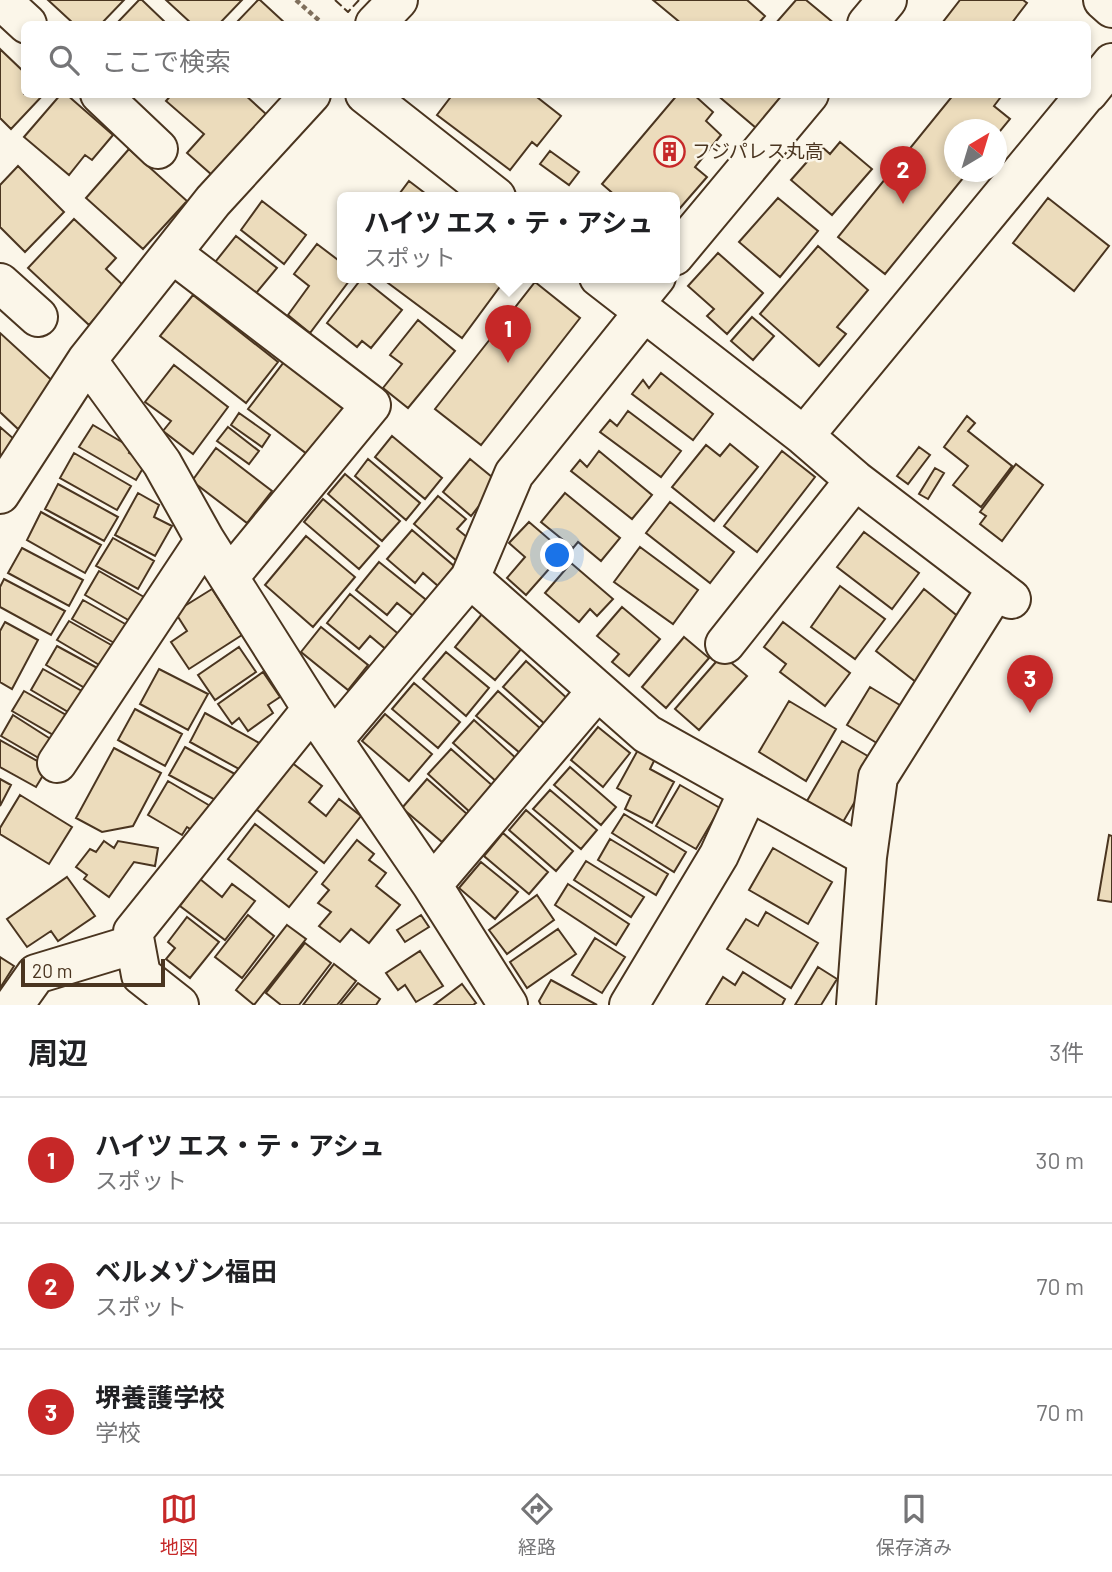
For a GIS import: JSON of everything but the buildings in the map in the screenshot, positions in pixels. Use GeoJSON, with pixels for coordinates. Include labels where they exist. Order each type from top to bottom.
{"type":"FeatureCollection","features":[{"type":"Feature","properties":{"kind":"street"},"geometry":{"type":"LineString","coordinates":[[1,0],[24,21]]}},
{"type":"Feature","properties":{"kind":"street"},"geometry":{"type":"LineString","coordinates":[[378,21],[398,0]]}},
{"type":"Feature","properties":{"kind":"street"},"geometry":{"type":"LineString","coordinates":[[870,21],[887,0]]}},
{"type":"Feature","properties":{"kind":"street"},"geometry":{"type":"LineString","coordinates":[[1102,0],[1112,8]]}},
{"type":"Feature","properties":{"kind":"street"},"geometry":{"type":"LineString","coordinates":[[1091,89],[1112,63]]}},
{"type":"Feature","properties":{"kind":"street"},"geometry":{"type":"LineString","coordinates":[[104,98],[158,149]]}},
{"type":"Feature","properties":{"kind":"street"},"geometry":{"type":"LineString","coordinates":[[0,494],[87,360],[212,201],[307,98]]}},
{"type":"Feature","properties":{"kind":"street"},"geometry":{"type":"LineString","coordinates":[[370,98],[490,192]]}},
{"type":"Feature","properties":{"kind":"street"},"geometry":{"type":"LineString","coordinates":[[680,249],[806,98]]}},
{"type":"Feature","properties":{"kind":"street"},"geometry":{"type":"LineString","coordinates":[[804,436],[1084,98]]}},
{"type":"Feature","properties":{"kind":"street"},"geometry":{"type":"LineString","coordinates":[[173,254],[370,405],[229,577]]}},
{"type":"Feature","properties":{"kind":"street"},"geometry":{"type":"LineString","coordinates":[[0,283],[38,317]]}},
{"type":"Feature","properties":{"kind":"street"},"geometry":{"type":"LineString","coordinates":[[612,283],[645,298],[855,480],[1004,593],[878,778],[867,857],[856,1005]]}},
{"type":"Feature","properties":{"kind":"street"},"geometry":{"type":"LineString","coordinates":[[179,1005],[141,975],[133,932],[323,724],[470,578],[513,474],[645,298]]}},
{"type":"Feature","properties":{"kind":"street"},"geometry":{"type":"LineString","coordinates":[[87,360],[162,463],[205,540],[508,1005]]}},
{"type":"Feature","properties":{"kind":"street"},"geometry":{"type":"LineString","coordinates":[[725,644],[855,480]]}},
{"type":"Feature","properties":{"kind":"street"},"geometry":{"type":"LineString","coordinates":[[57,764],[205,540]]}},
{"type":"Feature","properties":{"kind":"street"},"geometry":{"type":"LineString","coordinates":[[470,578],[647,734],[867,857]]}},
{"type":"Feature","properties":{"kind":"street"},"geometry":{"type":"LineString","coordinates":[[432,885],[597,691]]}},
{"type":"Feature","properties":{"kind":"street"},"geometry":{"type":"LineString","coordinates":[[629,1005],[719,855],[748,792]]}},
{"type":"Feature","properties":{"kind":"street"},"geometry":{"type":"LineString","coordinates":[[14,1005],[36,974],[135,944]]}},
{"type":"Feature","properties":{"kind":"path"},"geometry":{"type":"LineString","coordinates":[[296,0],[320,21]]}},
{"type":"Feature","properties":{"kind":"fence"},"geometry":{"type":"LineString","coordinates":[[335,0],[348,12],[359,0]]}},
{"type":"Feature","properties":{"kind":"place","name":"フジパレス丸高"},"geometry":{"type":"Point","coordinates":[669,151]}},
{"type":"Feature","properties":{"kind":"place","name":"ベルメゾン福田"},"geometry":{"type":"Point","coordinates":[903,204]}},
{"type":"Feature","properties":{"kind":"place","name":"ハイツ エス・テ・アシュ"},"geometry":{"type":"Point","coordinates":[508,363]}},
{"type":"Feature","properties":{"kind":"place","name":"堺養護学校"},"geometry":{"type":"Point","coordinates":[1030,713]}}]}
